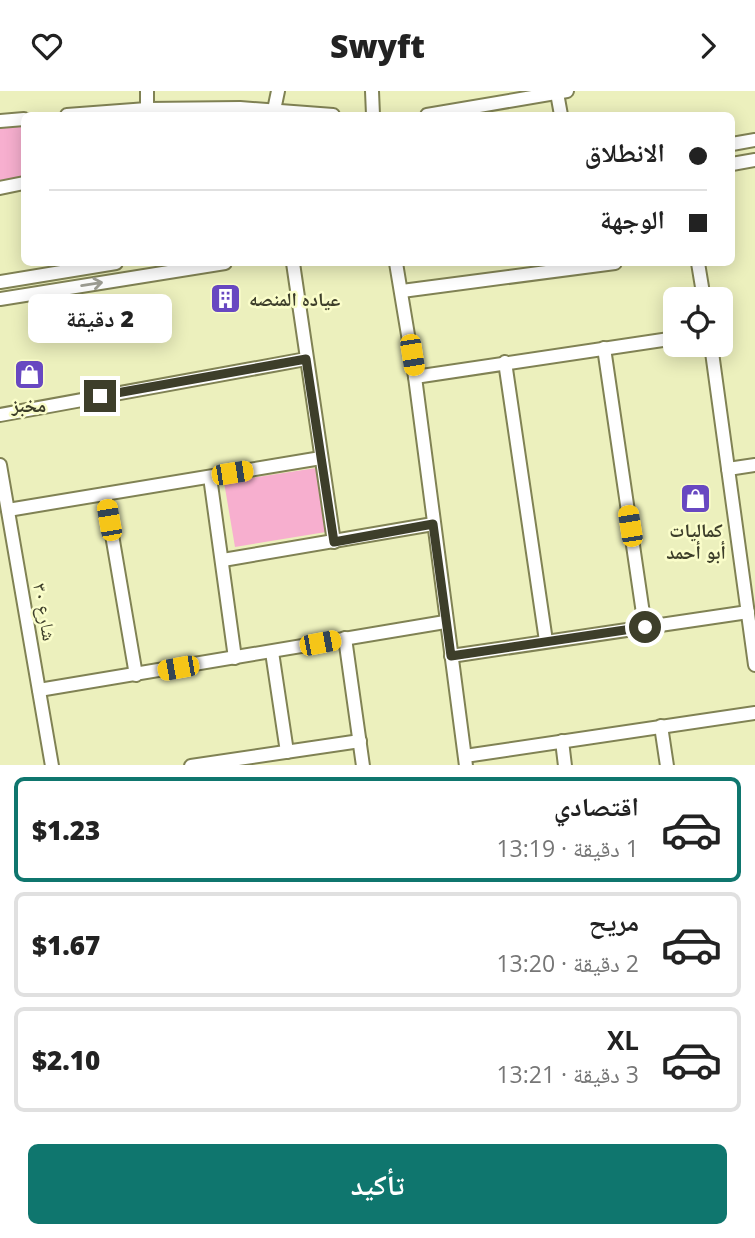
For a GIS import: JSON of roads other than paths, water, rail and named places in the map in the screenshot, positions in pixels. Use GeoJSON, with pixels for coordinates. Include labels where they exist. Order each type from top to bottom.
{"type":"FeatureCollection","features":[{"type":"Feature","properties":{"kind":"street"},"geometry":{"type":"LineString","coordinates":[[147,91],[148,109]]}},
{"type":"Feature","properties":{"kind":"street"},"geometry":{"type":"LineString","coordinates":[[274,110],[278,91]]}},
{"type":"Feature","properties":{"kind":"street"},"geometry":{"type":"LineString","coordinates":[[372,91],[373,112]]}},
{"type":"Feature","properties":{"kind":"street"},"geometry":{"type":"LineString","coordinates":[[440,112],[507,96],[562,92],[561,112]]}},
{"type":"Feature","properties":{"kind":"street"},"geometry":{"type":"LineString","coordinates":[[108,112],[148,109],[297,112]]}},
{"type":"Feature","properties":{"kind":"street"},"geometry":{"type":"LineString","coordinates":[[0,121],[21,119]]}},
{"type":"Feature","properties":{"kind":"street"},"geometry":{"type":"LineString","coordinates":[[735,143],[755,139]]}},
{"type":"Feature","properties":{"kind":"street"},"geometry":{"type":"LineString","coordinates":[[735,163],[755,160]]}},
{"type":"Feature","properties":{"kind":"street"},"geometry":{"type":"LineString","coordinates":[[0,188],[21,184]]}},
{"type":"Feature","properties":{"kind":"street"},"geometry":{"type":"LineString","coordinates":[[0,282],[98,266]]}},
{"type":"Feature","properties":{"kind":"street"},"geometry":{"type":"LineString","coordinates":[[0,299],[206,266]]}},
{"type":"Feature","properties":{"kind":"street"},"geometry":{"type":"LineString","coordinates":[[293,266],[334,542]]}},
{"type":"Feature","properties":{"kind":"street"},"geometry":{"type":"LineString","coordinates":[[397,266],[415,377],[465,761],[562,741],[755,712]]}},
{"type":"Feature","properties":{"kind":"street"},"geometry":{"type":"LineString","coordinates":[[402,291],[592,266]]}},
{"type":"Feature","properties":{"kind":"street"},"geometry":{"type":"LineString","coordinates":[[698,266],[702,287]]}},
{"type":"Feature","properties":{"kind":"street"},"geometry":{"type":"LineString","coordinates":[[415,377],[663,340]]}},
{"type":"Feature","properties":{"kind":"street"},"geometry":{"type":"LineString","coordinates":[[604,348],[645,627]]}},
{"type":"Feature","properties":{"kind":"street"},"geometry":{"type":"LineString","coordinates":[[712,357],[755,664]]}},
{"type":"Feature","properties":{"kind":"street"},"geometry":{"type":"LineString","coordinates":[[0,415],[306,359]]}},
{"type":"Feature","properties":{"kind":"street"},"geometry":{"type":"LineString","coordinates":[[505,362],[546,641]]}},
{"type":"Feature","properties":{"kind":"street"},"geometry":{"type":"LineString","coordinates":[[8,510],[321,458]]}},
{"type":"Feature","properties":{"kind":"street","name":"شارع ٣٠"},"geometry":{"type":"LineString","coordinates":[[0,465],[52,765]]}},
{"type":"Feature","properties":{"kind":"street"},"geometry":{"type":"LineString","coordinates":[[728,469],[755,465]]}},
{"type":"Feature","properties":{"kind":"street"},"geometry":{"type":"LineString","coordinates":[[210,477],[235,658]]}},
{"type":"Feature","properties":{"kind":"street"},"geometry":{"type":"LineString","coordinates":[[105,494],[136,675]]}},
{"type":"Feature","properties":{"kind":"street"},"geometry":{"type":"LineString","coordinates":[[223,560],[433,524]]}},
{"type":"Feature","properties":{"kind":"street"},"geometry":{"type":"LineString","coordinates":[[741,566],[755,564]]}},
{"type":"Feature","properties":{"kind":"street"},"geometry":{"type":"LineString","coordinates":[[451,656],[747,612]]}},
{"type":"Feature","properties":{"kind":"street"},"geometry":{"type":"LineString","coordinates":[[39,691],[445,622]]}},
{"type":"Feature","properties":{"kind":"street"},"geometry":{"type":"LineString","coordinates":[[345,638],[363,765]]}},
{"type":"Feature","properties":{"kind":"street"},"geometry":{"type":"LineString","coordinates":[[272,652],[287,752]]}},
{"type":"Feature","properties":{"kind":"street"},"geometry":{"type":"LineString","coordinates":[[661,726],[667,765]]}},
{"type":"Feature","properties":{"kind":"street"},"geometry":{"type":"LineString","coordinates":[[191,765],[360,741]]}},
{"type":"Feature","properties":{"kind":"street"},"geometry":{"type":"LineString","coordinates":[[562,741],[565,765]]}},
{"type":"Feature","properties":{"kind":"place","name":"عياده المنصه"},"geometry":{"type":"Point","coordinates":[226,299]}},
{"type":"Feature","properties":{"kind":"place","name":"مخبز"},"geometry":{"type":"Point","coordinates":[29,374]}},
{"type":"Feature","properties":{"kind":"place","name":"كماليات أبو أحمد"},"geometry":{"type":"Point","coordinates":[696,499]}}]}
